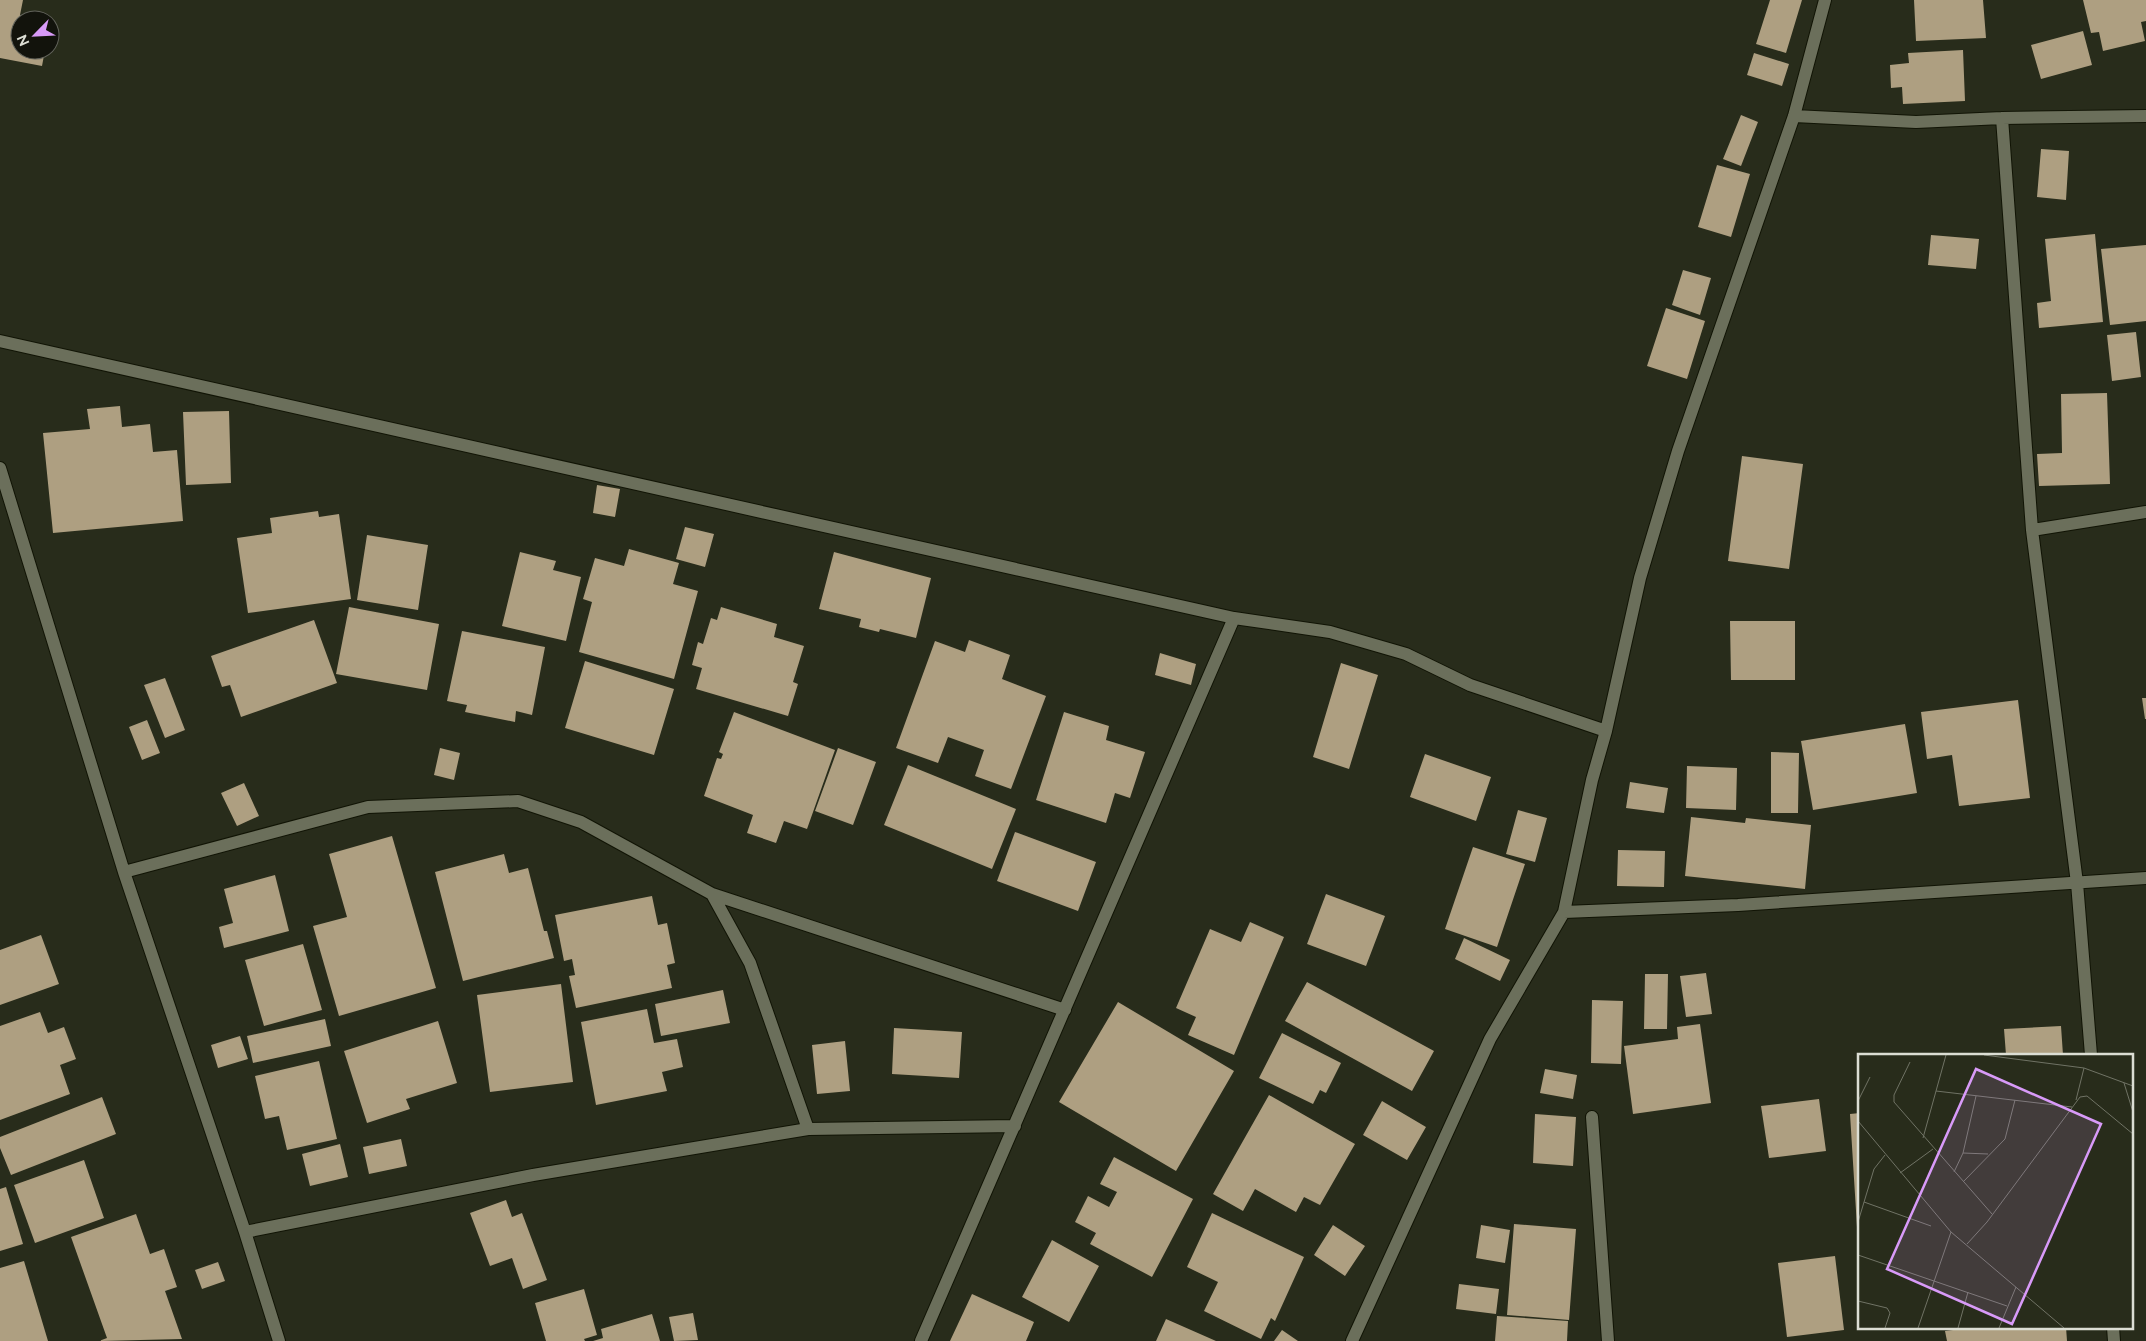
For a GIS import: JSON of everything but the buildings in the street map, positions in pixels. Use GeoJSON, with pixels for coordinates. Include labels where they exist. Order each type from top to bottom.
{"type":"FeatureCollection","features":[{"type":"Feature","properties":{"kind":"street"},"geometry":{"type":"LineString","coordinates":[[1352,1341],[1490,1039],[1564,912],[1592,780],[1606,731],[1640,578],[1678,451],[1794,116],[1825,0]]}},
{"type":"Feature","properties":{"kind":"street"},"geometry":{"type":"LineString","coordinates":[[1794,116],[1916,122],[2002,118],[2146,116]]}},
{"type":"Feature","properties":{"kind":"street"},"geometry":{"type":"LineString","coordinates":[[2002,118],[2032,530],[2077,884],[2091,1054]]}},
{"type":"Feature","properties":{"kind":"street"},"geometry":{"type":"LineString","coordinates":[[0,341],[1234,618],[1330,632],[1406,654],[1470,685],[1606,731]]}},
{"type":"Feature","properties":{"kind":"street"},"geometry":{"type":"LineString","coordinates":[[0,468],[124,872],[245,1232],[279,1341]]}},
{"type":"Feature","properties":{"kind":"street"},"geometry":{"type":"LineString","coordinates":[[2032,530],[2146,512]]}},
{"type":"Feature","properties":{"kind":"street"},"geometry":{"type":"LineString","coordinates":[[921,1341],[1234,618]]}},
{"type":"Feature","properties":{"kind":"street"},"geometry":{"type":"LineString","coordinates":[[124,872],[368,807],[518,801],[580,822],[712,894],[1065,1010]]}},
{"type":"Feature","properties":{"kind":"street"},"geometry":{"type":"LineString","coordinates":[[1564,912],[1738,905],[2146,878]]}},
{"type":"Feature","properties":{"kind":"street"},"geometry":{"type":"LineString","coordinates":[[712,894],[750,963],[808,1129]]}},
{"type":"Feature","properties":{"kind":"street"},"geometry":{"type":"LineString","coordinates":[[1592,1117],[1608,1341]]}},
{"type":"Feature","properties":{"kind":"street"},"geometry":{"type":"LineString","coordinates":[[245,1232],[534,1175],[808,1129],[1014,1126]]}},
{"type":"Feature","properties":{"kind":"street"},"geometry":{"type":"LineString","coordinates":[[2113,1328],[2114,1341]]}}]}
